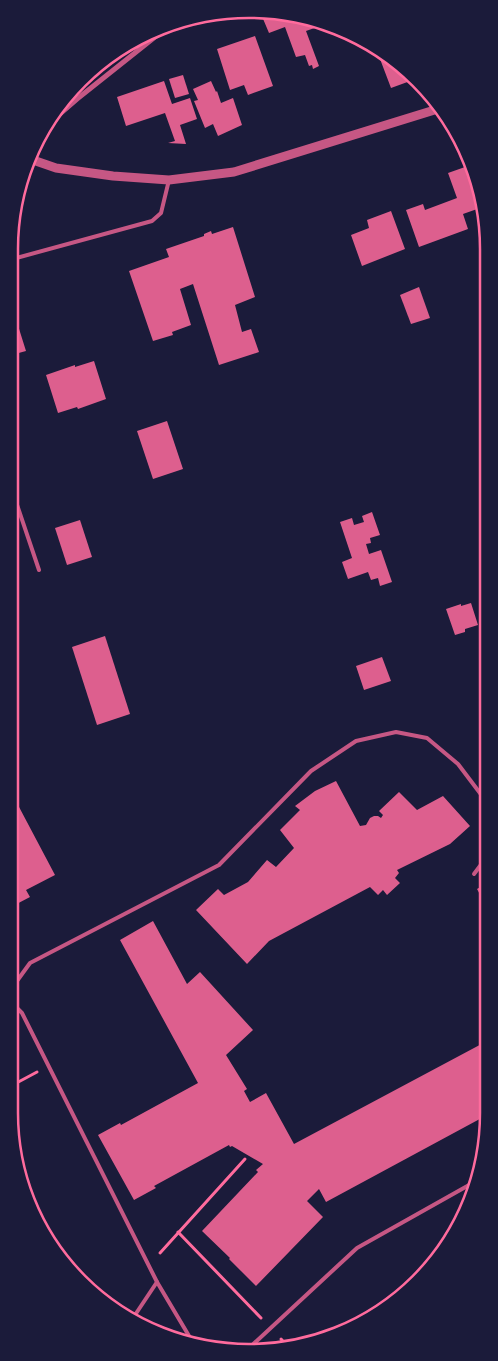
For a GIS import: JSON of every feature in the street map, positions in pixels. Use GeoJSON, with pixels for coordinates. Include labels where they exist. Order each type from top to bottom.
{"type":"FeatureCollection","features":[{"type":"Feature","properties":{"kind":"street"},"geometry":{"type":"LineString","coordinates":[[62,112],[154,38]]}},
{"type":"Feature","properties":{"kind":"street"},"geometry":{"type":"LineString","coordinates":[[35,161],[56,168],[113,176],[169,180],[234,172],[434,110]]}},
{"type":"Feature","properties":{"kind":"lane"},"geometry":{"type":"LineString","coordinates":[[18,258],[152,221],[161,213],[169,180]]}},
{"type":"Feature","properties":{"kind":"lane"},"geometry":{"type":"LineString","coordinates":[[18,508],[39,570]]}},
{"type":"Feature","properties":{"kind":"lane"},"geometry":{"type":"LineString","coordinates":[[18,980],[30,963],[219,864],[311,771],[356,741],[396,732],[427,738],[458,764],[480,794]]}},
{"type":"Feature","properties":{"kind":"lane"},"geometry":{"type":"LineString","coordinates":[[474,874],[480,866]]}},
{"type":"Feature","properties":{"kind":"lane"},"geometry":{"type":"LineString","coordinates":[[18,1009],[22,1013],[157,1282],[188,1336]]}},
{"type":"Feature","properties":{"kind":"lane"},"geometry":{"type":"LineString","coordinates":[[254,1344],[357,1248],[468,1186]]}},
{"type":"Feature","properties":{"kind":"lane"},"geometry":{"type":"LineString","coordinates":[[136,1314],[157,1282]]}},
{"type":"Feature","properties":{"kind":"path"},"geometry":{"type":"LineString","coordinates":[[18,1082],[48,1065]]}},
{"type":"Feature","properties":{"kind":"path"},"geometry":{"type":"LineString","coordinates":[[149,1265],[245,1159]]}},
{"type":"Feature","properties":{"kind":"path"},"geometry":{"type":"LineString","coordinates":[[178,1232],[283,1341]]}},
{"type":"Feature","properties":{"kind":"building"},"geometry":{"type":"Polygon","coordinates":[[[263,18],[279,19],[316,27],[306,31],[319,66],[313,69],[312,65],[309,66],[305,55],[296,57],[285,27],[269,33],[263,18]]]}},
{"type":"Feature","properties":{"kind":"building"},"geometry":{"type":"Polygon","coordinates":[[[255,36],[273,86],[248,95],[244,85],[230,90],[217,49],[255,36]]]}},
{"type":"Feature","properties":{"kind":"building"},"geometry":{"type":"Polygon","coordinates":[[[380,58],[409,81],[391,88],[380,58]]]}},
{"type":"Feature","properties":{"kind":"building"},"geometry":{"type":"Polygon","coordinates":[[[183,75],[189,94],[175,98],[169,79],[183,75]]]}},
{"type":"Feature","properties":{"kind":"building"},"geometry":{"type":"Polygon","coordinates":[[[164,81],[172,104],[190,98],[197,119],[180,125],[186,144],[168,143],[175,141],[165,113],[126,126],[117,97],[164,81]]]}},
{"type":"Feature","properties":{"kind":"building"},"geometry":{"type":"Polygon","coordinates":[[[211,81],[221,103],[233,98],[242,125],[218,136],[213,124],[205,128],[194,101],[198,100],[193,89],[211,81]]]}},
{"type":"Feature","properties":{"kind":"building"},"geometry":{"type":"Polygon","coordinates":[[[460,153],[463,160],[473,189],[477,209],[463,214],[468,229],[419,247],[406,210],[423,204],[425,210],[457,198],[448,173],[465,167],[460,153]]]}},
{"type":"Feature","properties":{"kind":"building"},"geometry":{"type":"Polygon","coordinates":[[[391,211],[405,249],[362,266],[351,235],[369,228],[367,220],[391,211]]]}},
{"type":"Feature","properties":{"kind":"building"},"geometry":{"type":"Polygon","coordinates":[[[233,227],[255,297],[235,305],[242,332],[251,329],[259,352],[219,365],[193,284],[180,289],[191,325],[172,332],[173,335],[153,341],[129,271],[169,257],[166,249],[204,236],[204,234],[211,231],[212,234],[233,227]]]}},
{"type":"Feature","properties":{"kind":"building"},"geometry":{"type":"Polygon","coordinates":[[[419,287],[430,318],[411,324],[400,295],[419,287]]]}},
{"type":"Feature","properties":{"kind":"building"},"geometry":{"type":"Polygon","coordinates":[[[18,326],[26,351],[18,353],[18,326]]]}},
{"type":"Feature","properties":{"kind":"building"},"geometry":{"type":"Polygon","coordinates":[[[94,361],[106,399],[78,409],[77,407],[58,413],[46,375],[94,361]]]}},
{"type":"Feature","properties":{"kind":"building"},"geometry":{"type":"Polygon","coordinates":[[[167,421],[183,469],[153,479],[137,431],[167,421]]]}},
{"type":"Feature","properties":{"kind":"building"},"geometry":{"type":"Polygon","coordinates":[[[372,512],[380,535],[370,538],[371,543],[366,544],[369,554],[381,550],[392,582],[380,586],[378,578],[371,580],[368,572],[348,579],[342,562],[352,558],[340,522],[352,518],[354,525],[364,522],[362,516],[372,512]]]}},
{"type":"Feature","properties":{"kind":"building"},"geometry":{"type":"Polygon","coordinates":[[[80,520],[92,557],[67,565],[55,528],[80,520]]]}},
{"type":"Feature","properties":{"kind":"building"},"geometry":{"type":"Polygon","coordinates":[[[471,603],[478,625],[465,629],[465,632],[455,635],[446,609],[471,603]]]}},
{"type":"Feature","properties":{"kind":"building"},"geometry":{"type":"Polygon","coordinates":[[[105,636],[130,714],[97,725],[72,647],[105,636]]]}},
{"type":"Feature","properties":{"kind":"building"},"geometry":{"type":"Polygon","coordinates":[[[382,657],[391,681],[364,690],[356,666],[382,657]]]}},
{"type":"Feature","properties":{"kind":"building"},"geometry":{"type":"Polygon","coordinates":[[[336,781],[360,826],[366,825],[370,818],[374,816],[381,818],[383,815],[379,811],[399,792],[417,810],[443,796],[470,826],[450,844],[397,870],[399,873],[395,878],[400,883],[387,895],[383,890],[378,895],[370,887],[269,941],[247,964],[196,910],[218,889],[224,895],[248,882],[267,860],[276,867],[294,848],[280,830],[300,810],[295,806],[315,791],[336,781]]]}},
{"type":"Feature","properties":{"kind":"building"},"geometry":{"type":"Polygon","coordinates":[[[18,805],[55,875],[26,890],[30,897],[18,903],[18,805]]]}},
{"type":"Feature","properties":{"kind":"building"},"geometry":{"type":"Polygon","coordinates":[[[153,921],[187,984],[200,972],[253,1030],[226,1055],[247,1089],[244,1091],[250,1102],[266,1093],[294,1144],[480,1045],[480,1119],[326,1202],[319,1189],[307,1201],[323,1217],[256,1286],[202,1231],[258,1172],[256,1170],[263,1164],[229,1145],[154,1186],[156,1188],[134,1200],[98,1135],[120,1123],[121,1125],[198,1083],[120,940],[153,921]]]}}]}
